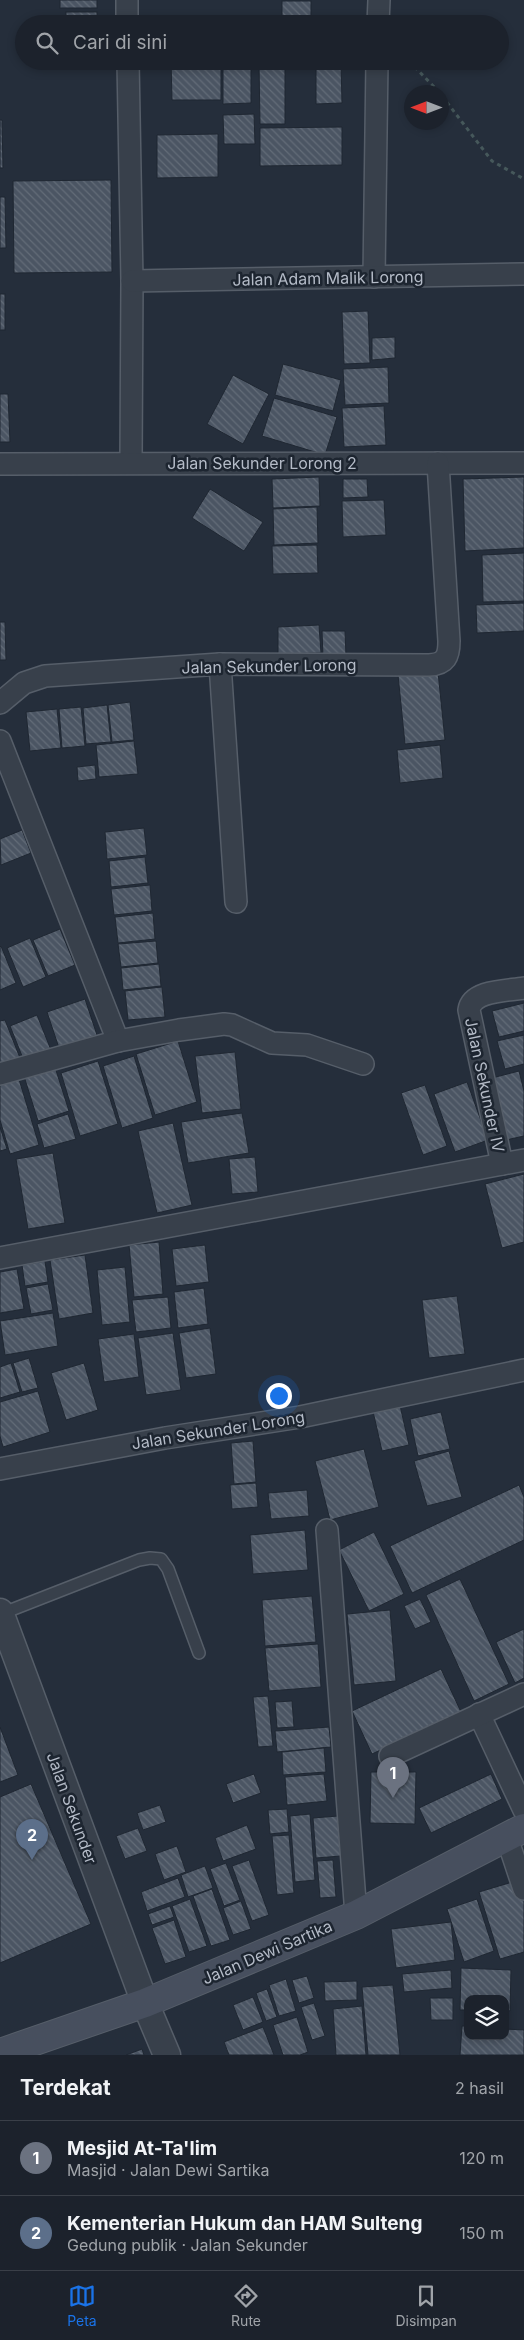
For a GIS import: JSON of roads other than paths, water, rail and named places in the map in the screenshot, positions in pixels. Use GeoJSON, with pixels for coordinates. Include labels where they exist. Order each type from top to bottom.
{"type":"FeatureCollection","features":[{"type":"Feature","properties":{"kind":"main road","name":"Jalan Dewi Sartika"},"geometry":{"type":"LineString","coordinates":[[0,2053],[145,2003],[356,1915],[515,1833]]}},
{"type":"Feature","properties":{"kind":"street"},"geometry":{"type":"LineString","coordinates":[[127,0],[127,15]]}},
{"type":"Feature","properties":{"kind":"street"},"geometry":{"type":"LineString","coordinates":[[378,15],[379,0]]}},
{"type":"Feature","properties":{"kind":"street"},"geometry":{"type":"LineString","coordinates":[[128,70],[132,281],[131,462]]}},
{"type":"Feature","properties":{"kind":"street"},"geometry":{"type":"LineString","coordinates":[[374,277],[378,70]]}},
{"type":"Feature","properties":{"kind":"street","name":"Jalan Adam Malik Lorong"},"geometry":{"type":"LineString","coordinates":[[132,281],[524,274]]}},
{"type":"Feature","properties":{"kind":"street","name":"Jalan Sekunder Lorong 2"},"geometry":{"type":"LineString","coordinates":[[0,464],[131,462],[524,463]]}},
{"type":"Feature","properties":{"kind":"street","name":"Jalan Sekunder Lorong"},"geometry":{"type":"LineString","coordinates":[[0,703],[24,683],[45,676],[220,664],[429,665],[443,662],[448,656],[449,651],[438,463]]}},
{"type":"Feature","properties":{"kind":"street"},"geometry":{"type":"LineString","coordinates":[[220,664],[236,902]]}},
{"type":"Feature","properties":{"kind":"street"},"geometry":{"type":"LineString","coordinates":[[0,741],[118,1041]]}},
{"type":"Feature","properties":{"kind":"street","name":"Jalan Sekunder IV"},"geometry":{"type":"LineString","coordinates":[[502,1164],[468,1010],[471,1002],[478,996],[524,988]]}},
{"type":"Feature","properties":{"kind":"street"},"geometry":{"type":"LineString","coordinates":[[0,1074],[118,1041],[179,1030],[232,1025],[272,1043],[306,1045],[363,1064]]}},
{"type":"Feature","properties":{"kind":"street"},"geometry":{"type":"LineString","coordinates":[[0,1258],[524,1160]]}},
{"type":"Feature","properties":{"kind":"street","name":"Jalan Sekunder Lorong"},"geometry":{"type":"LineString","coordinates":[[0,1469],[165,1438],[300,1418],[524,1370]]}},
{"type":"Feature","properties":{"kind":"street"},"geometry":{"type":"LineString","coordinates":[[326,1530],[356,1915]]}},
{"type":"Feature","properties":{"kind":"street","name":"Jalan Sekunder"},"geometry":{"type":"LineString","coordinates":[[0,1613],[145,2003],[167,2055]]}},
{"type":"Feature","properties":{"kind":"street"},"geometry":{"type":"LineString","coordinates":[[390,1756],[524,1694]]}},
{"type":"Feature","properties":{"kind":"street"},"geometry":{"type":"LineString","coordinates":[[479,1714],[524,1810]]}},
{"type":"Feature","properties":{"kind":"street"},"geometry":{"type":"LineString","coordinates":[[515,1833],[524,1889]]}},
{"type":"Feature","properties":{"kind":"lane"},"geometry":{"type":"LineString","coordinates":[[0,1613],[140,1560],[150,1558],[161,1559],[168,1569],[199,1653]]}},
{"type":"Feature","properties":{"kind":"place","name":"Mesjid At-Ta'lim"},"geometry":{"type":"Point","coordinates":[393,1798]}},
{"type":"Feature","properties":{"kind":"place","name":"Kementerian Hukum dan HAM Sulteng"},"geometry":{"type":"Point","coordinates":[32,1860]}}]}
